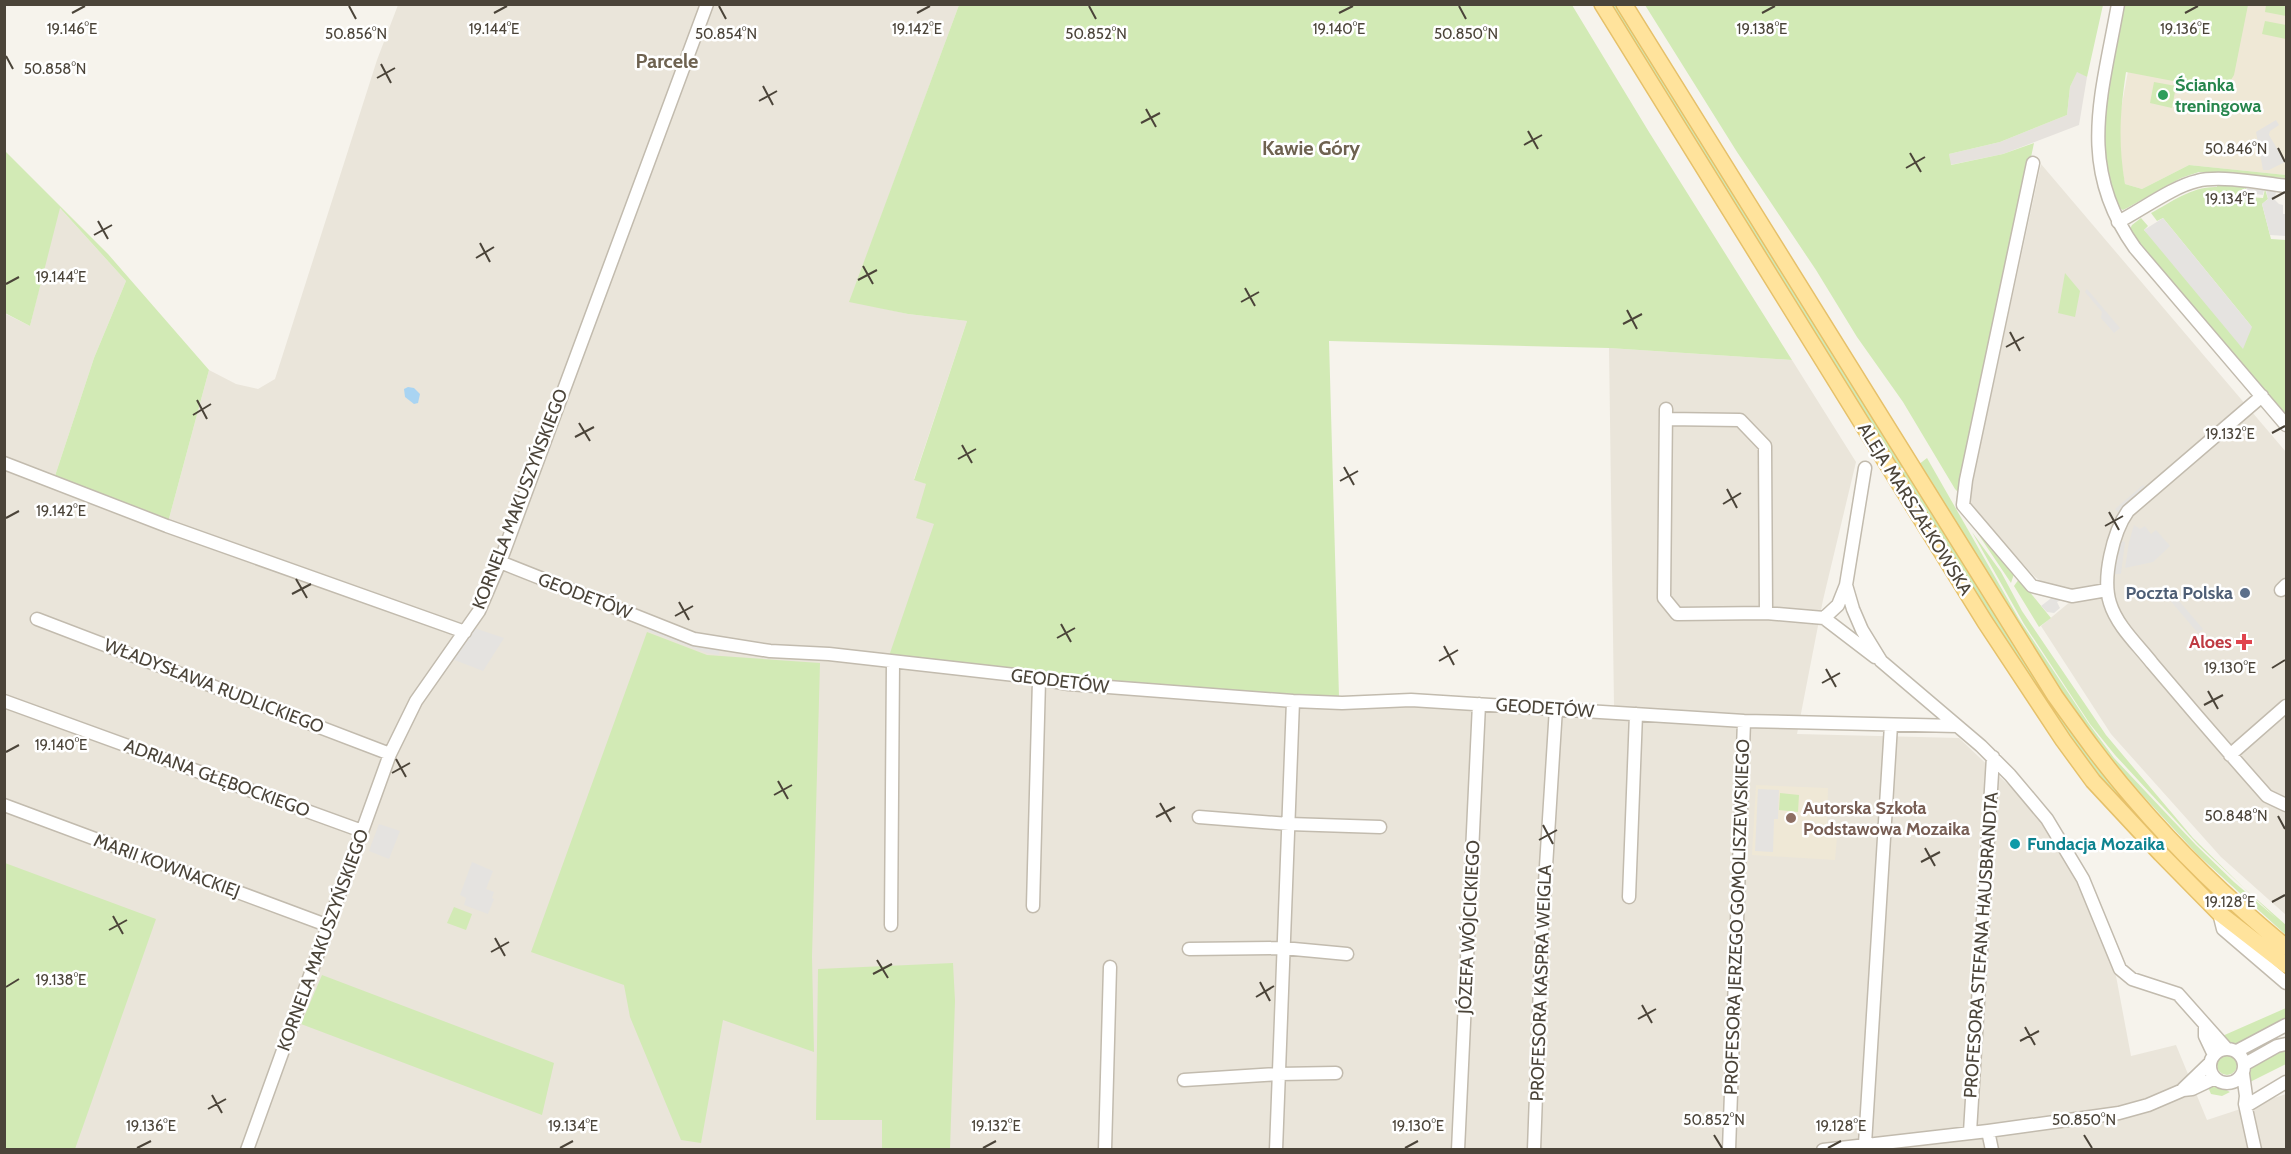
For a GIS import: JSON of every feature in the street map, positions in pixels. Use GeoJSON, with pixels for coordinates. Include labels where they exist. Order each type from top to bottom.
{"type":"FeatureCollection","features":[{"type":"Feature","properties":{"kind":"main road","name":"ALEJA MARSZAŁKOWSKA"},"geometry":{"type":"LineString","coordinates":[[1602,4],[2040,707],[2093,781],[2161,854],[2219,913],[2286,965]]}},
{"type":"Feature","properties":{"kind":"main road","name":"ALEJA MARSZAŁKOWSKA"},"geometry":{"type":"LineString","coordinates":[[1624,4],[2055,696],[2096,753],[2154,822],[2201,872],[2286,947]]}},
{"type":"Feature","properties":{"kind":"street","name":"KORNELA MAKUSZYŃSKIEGO"},"geometry":{"type":"LineString","coordinates":[[248,1149],[390,754],[416,701],[482,605],[500,562],[707,4]]}},
{"type":"Feature","properties":{"kind":"street"},"geometry":{"type":"LineString","coordinates":[[2118,4],[2098,113],[2097,139],[2101,180],[2118,222],[2134,248],[2286,425]]}},
{"type":"Feature","properties":{"kind":"street"},"geometry":{"type":"LineString","coordinates":[[2033,163],[1966,480],[1963,505],[2032,586],[2072,596],[2108,590]]}},
{"type":"Feature","properties":{"kind":"street"},"geometry":{"type":"LineString","coordinates":[[2118,222],[2181,187],[2199,180],[2214,179],[2286,186]]}},
{"type":"Feature","properties":{"kind":"street"},"geometry":{"type":"LineString","coordinates":[[2262,396],[2128,510],[2114,539],[2108,590],[2110,605],[2116,619],[2267,796],[2286,805]]}},
{"type":"Feature","properties":{"kind":"street"},"geometry":{"type":"LineString","coordinates":[[1766,613],[1765,446],[1740,420],[1666,414],[1664,598],[1677,614],[1766,613],[1824,618],[1881,661],[1993,757],[2048,819],[2060,837],[2083,879],[2120,969],[2132,979],[2148,982],[2178,994],[2197,1013],[2205,1026],[2242,1057],[2245,1104],[2255,1149]]}},
{"type":"Feature","properties":{"kind":"street"},"geometry":{"type":"LineString","coordinates":[[4,463],[167,526],[465,632]]}},
{"type":"Feature","properties":{"kind":"street"},"geometry":{"type":"LineString","coordinates":[[1824,618],[1838,604],[1846,585],[1865,468]]}},
{"type":"Feature","properties":{"kind":"street","name":"GEODETÓW"},"geometry":{"type":"LineString","coordinates":[[500,562],[694,639],[770,651],[829,654],[1109,688],[1157,689],[1293,701],[1412,700],[1744,721],[1957,726]]}},
{"type":"Feature","properties":{"kind":"street"},"geometry":{"type":"LineString","coordinates":[[1846,585],[1853,609],[1881,661]]}},
{"type":"Feature","properties":{"kind":"street","name":"WŁADYSŁAWA RUDLICKIEGO"},"geometry":{"type":"LineString","coordinates":[[37,619],[390,754]]}},
{"type":"Feature","properties":{"kind":"street"},"geometry":{"type":"LineString","coordinates":[[891,925],[893,662]]}},
{"type":"Feature","properties":{"kind":"street"},"geometry":{"type":"LineString","coordinates":[[1033,906],[1039,680]]}},
{"type":"Feature","properties":{"kind":"street","name":"ADRIANA GŁĘBOCKIEGO"},"geometry":{"type":"LineString","coordinates":[[4,701],[362,831]]}},
{"type":"Feature","properties":{"kind":"street"},"geometry":{"type":"LineString","coordinates":[[1276,1149],[1293,701]]}},
{"type":"Feature","properties":{"kind":"street","name":"JÓZEFA WÓJCICKIEGO"},"geometry":{"type":"LineString","coordinates":[[1458,1149],[1479,704]]}},
{"type":"Feature","properties":{"kind":"street"},"geometry":{"type":"LineString","coordinates":[[2230,755],[2286,706]]}},
{"type":"Feature","properties":{"kind":"street","name":"PROFESORA KASPRA WEIGLA"},"geometry":{"type":"LineString","coordinates":[[1534,1149],[1542,930],[1556,708]]}},
{"type":"Feature","properties":{"kind":"street"},"geometry":{"type":"LineString","coordinates":[[1629,897],[1636,714]]}},
{"type":"Feature","properties":{"kind":"street","name":"PROFESORA JERZEGO GOMOLISZEWSKIEGO"},"geometry":{"type":"LineString","coordinates":[[1729,1149],[1744,721]]}},
{"type":"Feature","properties":{"kind":"street"},"geometry":{"type":"LineString","coordinates":[[1865,1144],[1891,725]]}},
{"type":"Feature","properties":{"kind":"street","name":"PROFESORA STEFANA HAUSBRANDTA"},"geometry":{"type":"LineString","coordinates":[[1970,1132],[1993,757]]}},
{"type":"Feature","properties":{"kind":"street","name":"MARII KOWNACKIEJ"},"geometry":{"type":"LineString","coordinates":[[4,805],[329,926]]}},
{"type":"Feature","properties":{"kind":"street"},"geometry":{"type":"LineString","coordinates":[[1199,817],[1289,824],[1380,827]]}},
{"type":"Feature","properties":{"kind":"street"},"geometry":{"type":"LineString","coordinates":[[2219,913],[2223,929],[2286,982]]}},
{"type":"Feature","properties":{"kind":"street"},"geometry":{"type":"LineString","coordinates":[[1189,949],[1283,948],[1347,954]]}},
{"type":"Feature","properties":{"kind":"street"},"geometry":{"type":"LineString","coordinates":[[1105,1149],[1110,967]]}},
{"type":"Feature","properties":{"kind":"street"},"geometry":{"type":"LineString","coordinates":[[2182,1090],[2212,1059],[2286,1025]]}},
{"type":"Feature","properties":{"kind":"street"},"geometry":{"type":"LineString","coordinates":[[2205,1026],[2205,1036],[2212,1059],[2210,1069],[2215,1078],[2228,1083],[2234,1082],[2244,1069],[2282,1045],[2286,1036]]}},
{"type":"Feature","properties":{"kind":"street"},"geometry":{"type":"LineString","coordinates":[[1184,1080],[1336,1073]]}},
{"type":"Feature","properties":{"kind":"street"},"geometry":{"type":"LineString","coordinates":[[1823,1149],[1988,1131],[2119,1113],[2148,1105],[2182,1090],[2192,1089],[2215,1078]]}},
{"type":"Feature","properties":{"kind":"street"},"geometry":{"type":"LineString","coordinates":[[2245,1104],[2286,1082]]}},
{"type":"Feature","properties":{"kind":"street"},"geometry":{"type":"LineString","coordinates":[[2228,1083],[2239,1100],[2245,1104]]}},
{"type":"Feature","properties":{"kind":"street"},"geometry":{"type":"LineString","coordinates":[[1988,1131],[1992,1149]]}},
{"type":"Feature","properties":{"kind":"shaded area"},"geometry":{"type":"Polygon","coordinates":[[[398,5],[959,5],[850,301],[908,314],[967,321],[914,479],[926,484],[934,523],[1114,684],[1339,697],[1433,696],[1614,706],[1609,348],[1792,360],[1856,462],[1823,600],[1797,734],[1959,738],[2037,812],[2078,881],[2116,976],[2131,1056],[2176,1045],[2207,1120],[2286,1094],[2286,1149],[5,1149],[4,313],[30,326],[59,207],[126,281],[94,358],[53,482],[167,526],[209,370],[236,384],[258,389],[275,379],[377,60],[398,5]]]}},
{"type":"Feature","properties":{"kind":"shaded area"},"geometry":{"type":"Polygon","coordinates":[[[2140,5],[2286,5],[2286,175],[2189,165],[2142,189],[2125,184],[2120,156],[2120,115],[2140,5]]]}},
{"type":"Feature","properties":{"kind":"shaded area"},"geometry":{"type":"Polygon","coordinates":[[[2077,71],[2087,77],[2079,125],[2003,154],[1950,165],[1949,154],[2000,142],[2067,115],[2070,87],[2077,71]]]}},
{"type":"Feature","properties":{"kind":"shaded area"},"geometry":{"type":"Polygon","coordinates":[[[2276,120],[2279,125],[2270,131],[2269,135],[2285,162],[2269,170],[2263,170],[2256,132],[2276,120]]]}},
{"type":"Feature","properties":{"kind":"shaded area"},"geometry":{"type":"Polygon","coordinates":[[[2041,164],[2286,452],[2286,915],[2221,857],[2111,734],[2041,626],[2071,601],[2035,577],[1968,503],[2041,164]]]}},
{"type":"Feature","properties":{"kind":"shaded area"},"geometry":{"type":"Polygon","coordinates":[[[2246,187],[2276,190],[2275,200],[2283,205],[2283,214],[2286,214],[2286,236],[2270,235],[2262,204],[2268,199],[2266,190],[2264,189],[2263,195],[2247,193],[2246,187]]]}},
{"type":"Feature","properties":{"kind":"shaded area"},"geometry":{"type":"Polygon","coordinates":[[[2163,218],[2252,327],[2243,349],[2144,230],[2163,218]]]}},
{"type":"Feature","properties":{"kind":"shaded area"},"geometry":{"type":"Polygon","coordinates":[[[2087,289],[2120,328],[2114,333],[2101,318],[2102,312],[2085,292],[2087,289]]]}},
{"type":"Feature","properties":{"kind":"shaded area"},"geometry":{"type":"Polygon","coordinates":[[[2143,485],[2146,488],[2120,514],[2115,509],[2143,485]]]}},
{"type":"Feature","properties":{"kind":"shaded area"},"geometry":{"type":"Polygon","coordinates":[[[2134,525],[2140,529],[2145,526],[2151,534],[2156,530],[2170,546],[2153,562],[2125,568],[2129,542],[2134,525]]]}},
{"type":"Feature","properties":{"kind":"shaded area"},"geometry":{"type":"Polygon","coordinates":[[[2119,540],[2125,542],[2121,574],[2114,574],[2119,540]]]}},
{"type":"Feature","properties":{"kind":"shaded area"},"geometry":{"type":"Polygon","coordinates":[[[2173,594],[2203,629],[2198,633],[2168,598],[2173,594]]]}},
{"type":"Feature","properties":{"kind":"shaded area"},"geometry":{"type":"Polygon","coordinates":[[[2054,596],[2063,599],[2057,602],[2060,608],[2054,613],[2047,612],[2041,606],[2054,596]]]}},
{"type":"Feature","properties":{"kind":"shaded area"},"geometry":{"type":"Polygon","coordinates":[[[651,625],[720,648],[719,655],[707,653],[648,631],[651,625]]]}},
{"type":"Feature","properties":{"kind":"shaded area"},"geometry":{"type":"Polygon","coordinates":[[[474,628],[504,638],[483,671],[452,659],[474,628]]]}},
{"type":"Feature","properties":{"kind":"shaded area","name":"Autorska Szkoła Podstawowa Mozaika"},"geometry":{"type":"Polygon","coordinates":[[[1756,785],[1828,788],[1827,824],[1838,825],[1835,860],[1752,855],[1756,785]]]}},
{"type":"Feature","properties":{"kind":"shaded area"},"geometry":{"type":"Polygon","coordinates":[[[1758,789],[1779,790],[1778,819],[1774,819],[1773,852],[1755,851],[1758,789]]]}},
{"type":"Feature","properties":{"kind":"shaded area"},"geometry":{"type":"Polygon","coordinates":[[[379,824],[400,831],[389,859],[369,851],[379,824]]]}},
{"type":"Feature","properties":{"kind":"shaded area"},"geometry":{"type":"Polygon","coordinates":[[[472,862],[493,871],[486,889],[494,892],[492,898],[494,899],[488,914],[464,905],[466,898],[460,895],[472,862]]]}},
{"type":"Feature","properties":{"kind":"green space"},"geometry":{"type":"Polygon","coordinates":[[[959,5],[1572,5],[1792,360],[1609,348],[1329,341],[1339,697],[1114,684],[889,656],[934,524],[916,518],[926,484],[914,480],[967,321],[908,314],[849,302],[959,5]]]}},
{"type":"Feature","properties":{"kind":"green space"},"geometry":{"type":"Polygon","coordinates":[[[1608,5],[1617,5],[1904,466],[1897,471],[1608,5]]]}},
{"type":"Feature","properties":{"kind":"green space"},"geometry":{"type":"Polygon","coordinates":[[[1645,5],[2103,5],[2087,77],[2077,72],[2070,87],[2067,115],[2000,142],[1949,154],[1951,165],[2003,154],[2034,143],[1960,494],[1903,402],[1857,337],[1816,270],[1737,152],[1645,5]]]}},
{"type":"Feature","properties":{"kind":"green space"},"geometry":{"type":"Polygon","coordinates":[[[2124,5],[2248,5],[2234,75],[2226,88],[2215,89],[2126,72],[2121,128],[2121,155],[2125,184],[2142,189],[2189,165],[2286,175],[2286,178],[2199,172],[2181,178],[2123,210],[2119,208],[2106,172],[2103,122],[2108,82],[2124,5]]]}},
{"type":"Feature","properties":{"kind":"green space"},"geometry":{"type":"Polygon","coordinates":[[[2266,5],[2286,5],[2286,16],[2265,12],[2266,5]]]}},
{"type":"Feature","properties":{"kind":"green space"},"geometry":{"type":"Polygon","coordinates":[[[2265,21],[2286,25],[2286,39],[2262,34],[2265,21]]]}},
{"type":"Feature","properties":{"kind":"green space","name":"Ścianka treningowa"},"geometry":{"type":"Polygon","coordinates":[[[2154,82],[2176,86],[2172,108],[2150,103],[2154,82]]]}},
{"type":"Feature","properties":{"kind":"green space"},"geometry":{"type":"Polygon","coordinates":[[[4,150],[108,254],[209,370],[167,526],[53,482],[94,358],[126,281],[60,208],[30,326],[5,313],[4,150]]]}},
{"type":"Feature","properties":{"kind":"green space"},"geometry":{"type":"Polygon","coordinates":[[[2217,184],[2246,187],[2248,197],[2263,198],[2265,189],[2268,199],[2262,204],[2271,239],[2286,240],[2286,415],[2151,259],[2130,229],[2141,218],[2148,226],[2144,230],[2252,327],[2163,218],[2157,221],[2151,213],[2191,192],[2217,187],[2217,184]]]}},
{"type":"Feature","properties":{"kind":"green space"},"geometry":{"type":"Polygon","coordinates":[[[2065,273],[2080,291],[2075,317],[2058,313],[2065,273]]]}},
{"type":"Feature","properties":{"kind":"green space"},"geometry":{"type":"Polygon","coordinates":[[[1927,458],[2019,619],[2089,724],[2114,758],[2196,845],[2276,918],[2198,845],[2115,755],[2090,724],[2024,624],[1972,532],[2001,572],[2022,611],[2106,735],[2193,838],[2286,925],[2286,935],[2198,855],[2119,770],[2074,714],[1918,465],[1927,458]]]}},
{"type":"Feature","properties":{"kind":"green space"},"geometry":{"type":"Polygon","coordinates":[[[1907,470],[2063,717],[2286,954],[2286,959],[2175,861],[2136,821],[2074,748],[1899,475],[1907,470]]]}},
{"type":"Feature","properties":{"kind":"green space"},"geometry":{"type":"Polygon","coordinates":[[[1968,519],[2014,574],[2011,583],[1968,519]]]}},
{"type":"Feature","properties":{"kind":"green space"},"geometry":{"type":"Polygon","coordinates":[[[2019,579],[2051,618],[2039,627],[2014,586],[2019,579]]]}},
{"type":"Feature","properties":{"kind":"green space"},"geometry":{"type":"Polygon","coordinates":[[[647,632],[707,655],[820,663],[812,957],[814,1052],[723,1020],[701,1143],[681,1140],[630,1017],[624,985],[531,952],[647,632]]]}},
{"type":"Feature","properties":{"kind":"green space"},"geometry":{"type":"Polygon","coordinates":[[[1780,793],[1799,795],[1798,812],[1779,810],[1780,793]]]}},
{"type":"Feature","properties":{"kind":"green space"},"geometry":{"type":"Polygon","coordinates":[[[5,863],[156,919],[75,1149],[5,1149],[5,863]]]}},
{"type":"Feature","properties":{"kind":"green space"},"geometry":{"type":"Polygon","coordinates":[[[454,907],[472,914],[466,930],[447,923],[454,907]]]}},
{"type":"Feature","properties":{"kind":"green space"},"geometry":{"type":"Polygon","coordinates":[[[953,963],[955,1001],[950,1149],[882,1149],[882,1120],[816,1120],[818,969],[953,963]]]}},
{"type":"Feature","properties":{"kind":"green space"},"geometry":{"type":"Polygon","coordinates":[[[322,975],[554,1063],[542,1115],[301,1024],[322,975]]]}},
{"type":"Feature","properties":{"kind":"green space"},"geometry":{"type":"Polygon","coordinates":[[[2286,1008],[2286,1017],[2281,1023],[2251,1040],[2235,1043],[2227,1042],[2220,1037],[2286,1008]]]}},
{"type":"Feature","properties":{"kind":"green space"},"geometry":{"type":"Polygon","coordinates":[[[2286,1048],[2286,1064],[2246,1084],[2255,1063],[2286,1048]]]}},
{"type":"Feature","properties":{"kind":"green space"},"geometry":{"type":"Polygon","coordinates":[[[2227,1055],[2234,1058],[2237,1065],[2234,1072],[2227,1075],[2220,1072],[2217,1065],[2220,1058],[2227,1055]]]}},
{"type":"Feature","properties":{"kind":"green space"},"geometry":{"type":"Polygon","coordinates":[[[2207,1085],[2217,1085],[2230,1092],[2222,1096],[2211,1094],[2207,1085]]]}},
{"type":"Feature","properties":{"kind":"water"},"geometry":{"type":"Polygon","coordinates":[[[414,388],[420,394],[418,403],[414,404],[405,397],[404,389],[414,388]]]}},
{"type":"Feature","properties":{"kind":"place","name":"Ścianka treningowa"},"geometry":{"type":"Point","coordinates":[2163,95]}},
{"type":"Feature","properties":{"kind":"place","name":"Poczta Polska"},"geometry":{"type":"Point","coordinates":[2245,593]}},
{"type":"Feature","properties":{"kind":"place","name":"Aloes"},"geometry":{"type":"Point","coordinates":[2244,642]}},
{"type":"Feature","properties":{"kind":"place","name":"Autorska Szkoła Podstawowa Mozaika"},"geometry":{"type":"Point","coordinates":[1791,818]}},
{"type":"Feature","properties":{"kind":"place","name":"Fundacja Mozaika"},"geometry":{"type":"Point","coordinates":[2015,844]}},
{"type":"Feature","properties":{"kind":"district","name":"Parcele"},"geometry":{"type":"Point","coordinates":[667,61]}},
{"type":"Feature","properties":{"kind":"district","name":"Kawie Góry"},"geometry":{"type":"Point","coordinates":[1311,148]}}]}
